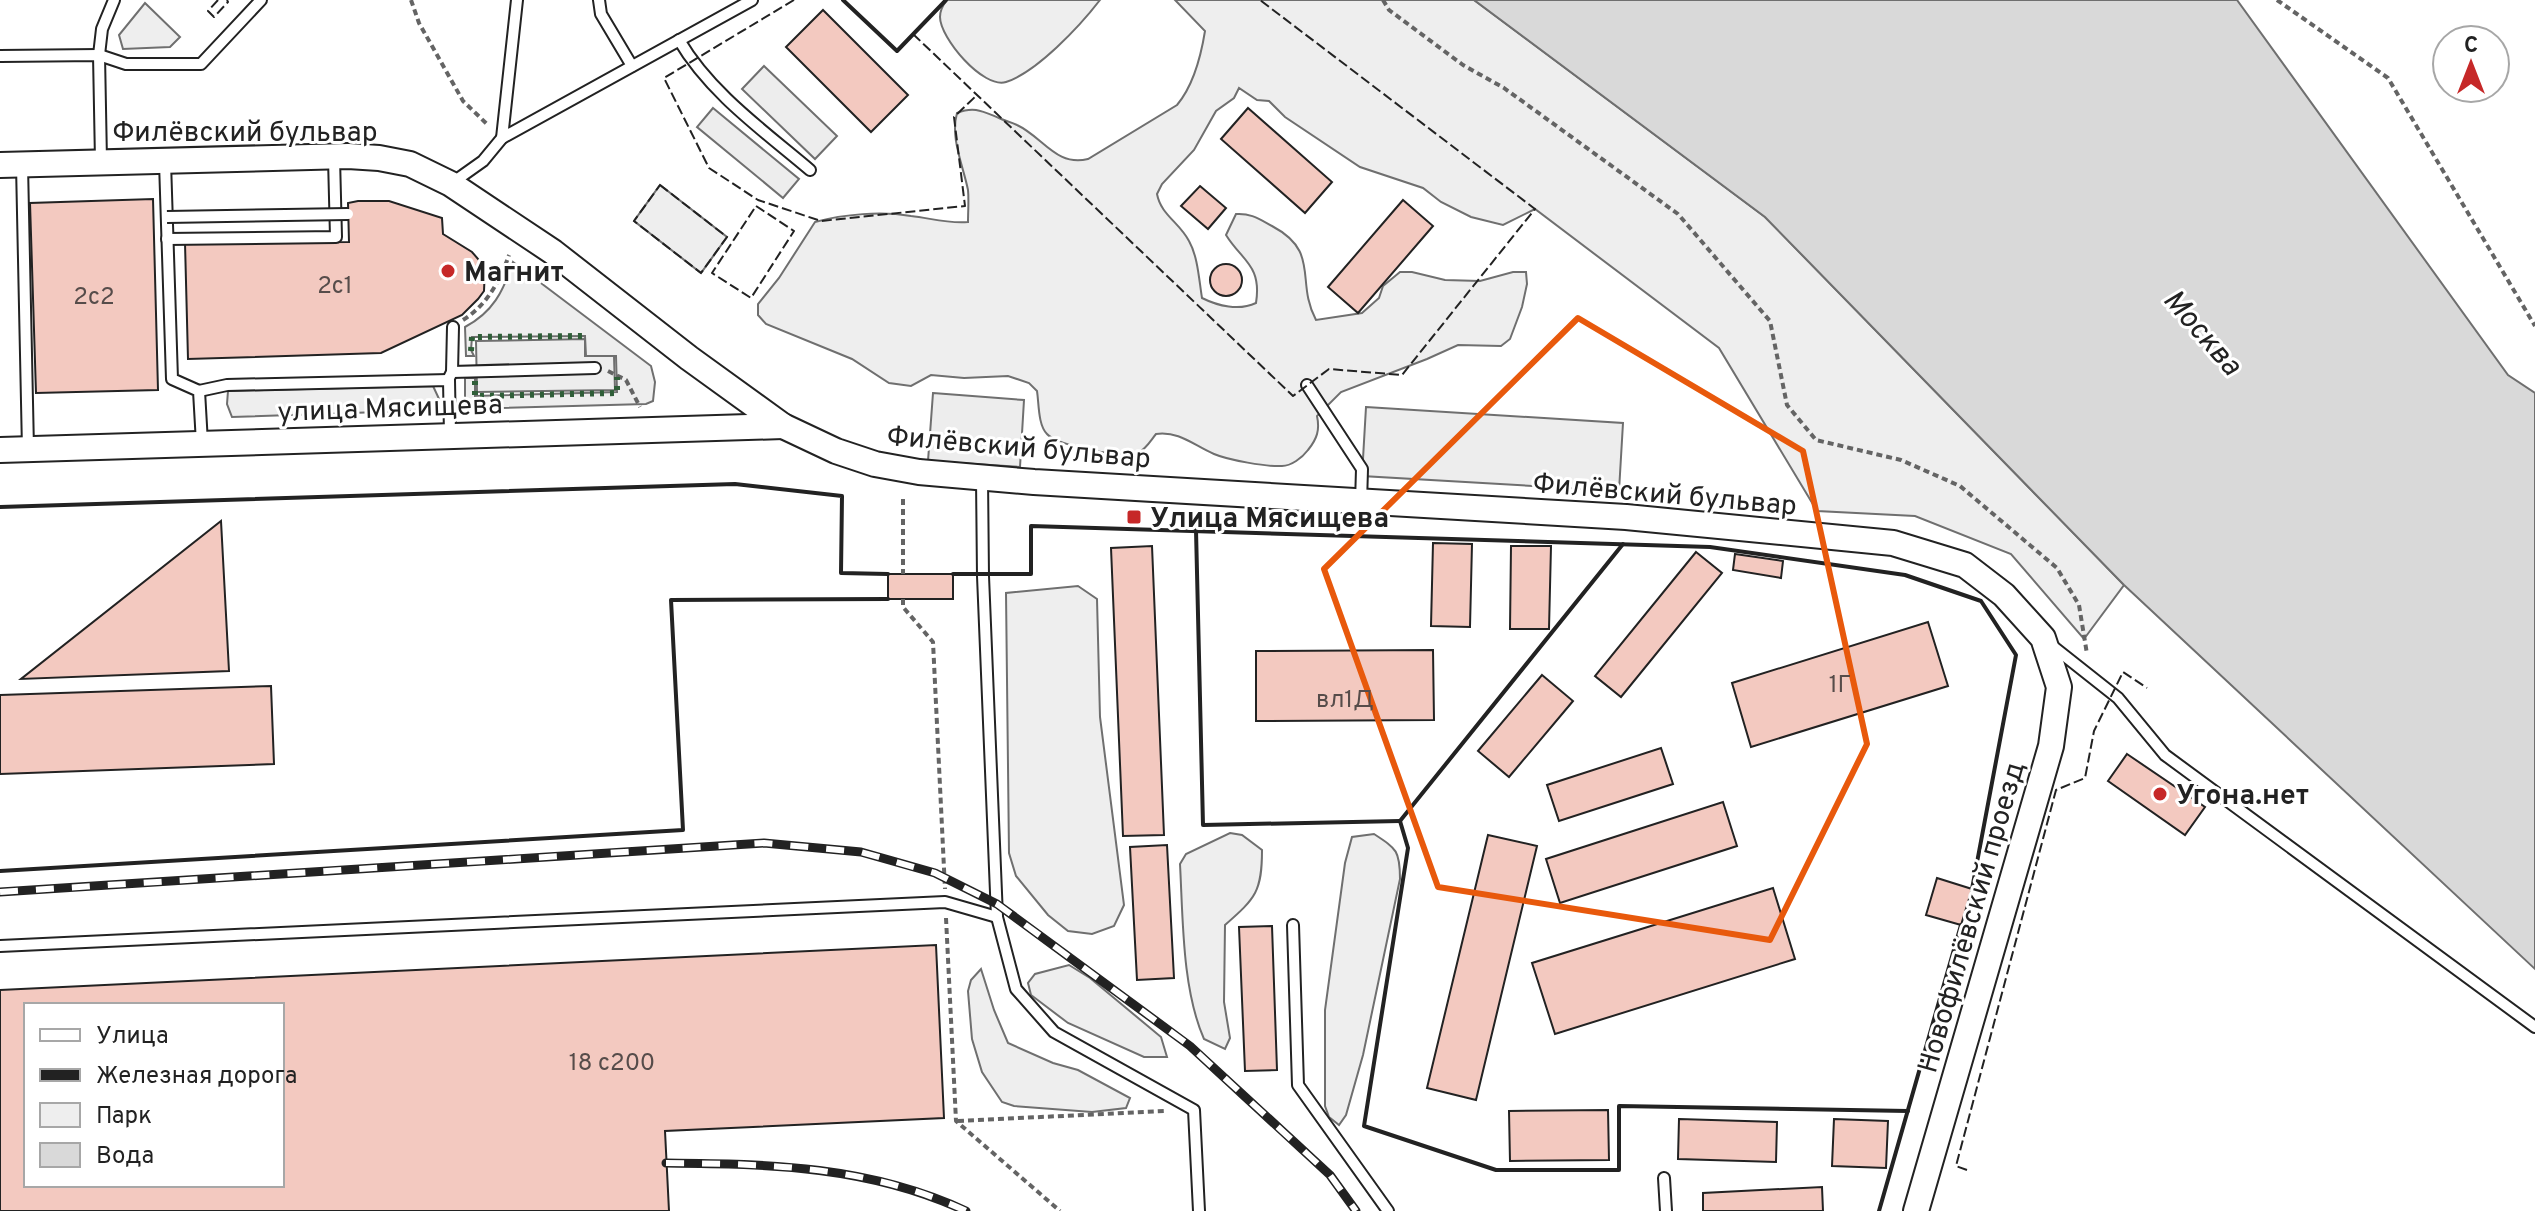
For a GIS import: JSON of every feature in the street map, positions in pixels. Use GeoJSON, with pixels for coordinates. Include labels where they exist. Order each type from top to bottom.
{"type":"FeatureCollection","features":[{"type":"Feature","properties":{"kind":"street","name":"Филёвский бульвар"},"geometry":{"type":"LineString","coordinates":[[11,165],[334,156],[379,158],[410,164],[451,184],[540,242],[689,358],[783,426],[836,451],[875,464],[982,478],[1626,517],[1893,543],[1965,565],[2004,595],[2043,638]]}},
{"type":"Feature","properties":{"kind":"street","name":"улица Мясищева"},"geometry":{"type":"LineString","coordinates":[[0,450],[783,426]]}},
{"type":"Feature","properties":{"kind":"street","name":"Новофилёвский проезд"},"geometry":{"type":"LineString","coordinates":[[1916,1211],[2051,746],[2059,687],[2043,638]]}},
{"type":"Feature","properties":{"kind":"lane"},"geometry":{"type":"LineString","coordinates":[[101,163],[99,55],[102,29],[114,0]]}},
{"type":"Feature","properties":{"kind":"lane"},"geometry":{"type":"LineString","coordinates":[[0,56],[99,55],[126,64],[201,64],[261,0]]}},
{"type":"Feature","properties":{"kind":"lane"},"geometry":{"type":"LineString","coordinates":[[502,138],[517,0]]}},
{"type":"Feature","properties":{"kind":"lane"},"geometry":{"type":"LineString","coordinates":[[599,0],[601,14],[632,66]]}},
{"type":"Feature","properties":{"kind":"lane"},"geometry":{"type":"LineString","coordinates":[[451,184],[483,161],[502,138],[752,0]]}},
{"type":"Feature","properties":{"kind":"lane"},"geometry":{"type":"LineString","coordinates":[[679,40],[691,62],[741,112],[810,170]]}},
{"type":"Feature","properties":{"kind":"lane"},"geometry":{"type":"LineString","coordinates":[[167,239],[336,237],[334,156]]}},
{"type":"Feature","properties":{"kind":"lane"},"geometry":{"type":"LineString","coordinates":[[165,160],[172,379],[199,391],[227,385],[595,368]]}},
{"type":"Feature","properties":{"kind":"lane"},"geometry":{"type":"LineString","coordinates":[[11,165],[28,449]]}},
{"type":"Feature","properties":{"kind":"lane"},"geometry":{"type":"LineString","coordinates":[[167,217],[348,214]]}},
{"type":"Feature","properties":{"kind":"lane"},"geometry":{"type":"LineString","coordinates":[[450,435],[453,327]]}},
{"type":"Feature","properties":{"kind":"lane"},"geometry":{"type":"LineString","coordinates":[[1307,385],[1362,469],[1361,503]]}},
{"type":"Feature","properties":{"kind":"lane"},"geometry":{"type":"LineString","coordinates":[[199,391],[202,443]]}},
{"type":"Feature","properties":{"kind":"lane"},"geometry":{"type":"LineString","coordinates":[[982,478],[997,917],[1016,989],[1054,1032],[1194,1110],[1199,1211]]}},
{"type":"Feature","properties":{"kind":"lane"},"geometry":{"type":"LineString","coordinates":[[2043,638],[2118,698],[2165,755],[2535,1027]]}},
{"type":"Feature","properties":{"kind":"lane"},"geometry":{"type":"LineString","coordinates":[[0,946],[945,902],[997,917]]}},
{"type":"Feature","properties":{"kind":"lane"},"geometry":{"type":"LineString","coordinates":[[1293,925],[1298,1085],[1388,1211]]}},
{"type":"Feature","properties":{"kind":"lane"},"geometry":{"type":"LineString","coordinates":[[1664,1178],[1666,1211]]}},
{"type":"Feature","properties":{"kind":"path"},"geometry":{"type":"LineString","coordinates":[[411,0],[419,23],[463,101],[502,138]]}},
{"type":"Feature","properties":{"kind":"path"},"geometry":{"type":"LineString","coordinates":[[1383,0],[1389,10],[1463,65],[1504,88],[1678,214],[1770,321],[1787,405],[1816,440],[1901,460],[1960,486],[2057,568],[2079,605],[2088,658]]}},
{"type":"Feature","properties":{"kind":"path"},"geometry":{"type":"LineString","coordinates":[[2277,0],[2388,78],[2535,326]]}},
{"type":"Feature","properties":{"kind":"path"},"geometry":{"type":"LineString","coordinates":[[453,327],[475,313],[500,281],[509,255]]}},
{"type":"Feature","properties":{"kind":"path"},"geometry":{"type":"LineString","coordinates":[[595,368],[613,372],[626,380],[642,413]]}},
{"type":"Feature","properties":{"kind":"path"},"geometry":{"type":"LineString","coordinates":[[903,499],[903,574]]}},
{"type":"Feature","properties":{"kind":"path"},"geometry":{"type":"LineString","coordinates":[[903,599],[903,607],[933,642],[956,1121],[1060,1211]]}},
{"type":"Feature","properties":{"kind":"path"},"geometry":{"type":"LineString","coordinates":[[956,1121],[1194,1110]]}},
{"type":"Feature","properties":{"kind":"highlighted area"},"geometry":{"type":"Polygon","coordinates":[[[1578,318],[1803,451],[1867,744],[1770,940],[1438,887],[1324,569],[1578,318]]]}},
{"type":"Feature","properties":{"kind":"green space"},"geometry":{"type":"Polygon","coordinates":[[[947,0],[1100,0],[1044,59],[1018,77],[997,82],[975,70],[947,37],[940,17],[947,0]]]}},
{"type":"Feature","properties":{"kind":"green space"},"geometry":{"type":"Polygon","coordinates":[[[1175,0],[1474,0],[1765,217],[2124,585],[2084,639],[2011,554],[1915,516],[1817,511],[1719,348],[1535,209],[1503,225],[1471,217],[1441,202],[1423,188],[1360,167],[1285,117],[1269,101],[1257,100],[1239,88],[1234,98],[1216,111],[1194,150],[1162,184],[1157,194],[1162,208],[1192,247],[1202,298],[1229,306],[1243,307],[1256,303],[1253,272],[1226,235],[1236,214],[1246,214],[1272,226],[1297,246],[1316,320],[1362,313],[1379,298],[1383,286],[1400,272],[1445,280],[1480,281],[1513,272],[1526,272],[1522,307],[1510,339],[1501,346],[1458,345],[1341,392],[1317,416],[1317,434],[1306,453],[1289,465],[1275,466],[1220,456],[1179,437],[1165,434],[1156,434],[1144,449],[1131,454],[1077,447],[1053,439],[1044,430],[1037,391],[1029,383],[1008,376],[964,378],[931,375],[911,386],[889,383],[852,359],[766,324],[758,315],[758,304],[779,278],[815,222],[850,215],[899,214],[968,222],[968,190],[955,132],[957,113],[978,110],[1012,123],[1058,155],[1077,160],[1088,159],[1177,105],[1196,70],[1205,31],[1175,0]]]}},
{"type":"Feature","properties":{"kind":"green space"},"geometry":{"type":"Polygon","coordinates":[[[145,3],[180,37],[170,47],[123,49],[119,35],[145,3]]]}},
{"type":"Feature","properties":{"kind":"green space"},"geometry":{"type":"Polygon","coordinates":[[[660,185],[727,237],[701,273],[634,221],[660,185]]]}},
{"type":"Feature","properties":{"kind":"green space"},"geometry":{"type":"Polygon","coordinates":[[[513,262],[651,366],[655,382],[653,401],[646,404],[465,409],[465,378],[475,378],[475,396],[617,392],[616,356],[586,356],[585,336],[472,337],[474,356],[466,356],[465,327],[483,315],[496,300],[513,262]]]}},
{"type":"Feature","properties":{"kind":"green space"},"geometry":{"type":"Polygon","coordinates":[[[433,386],[440,401],[439,410],[232,417],[227,404],[228,391],[433,386]]]}},
{"type":"Feature","properties":{"kind":"green space"},"geometry":{"type":"Polygon","coordinates":[[[1078,586],[1097,599],[1100,717],[1124,905],[1114,926],[1092,934],[1068,931],[1048,915],[1016,876],[1009,853],[1006,593],[1078,586]]]}},
{"type":"Feature","properties":{"kind":"green space"},"geometry":{"type":"Polygon","coordinates":[[[1230,833],[1242,835],[1262,850],[1262,864],[1255,893],[1225,925],[1224,1002],[1230,1038],[1225,1049],[1204,1039],[1191,998],[1180,864],[1186,854],[1230,833]]]}},
{"type":"Feature","properties":{"kind":"green space"},"geometry":{"type":"Polygon","coordinates":[[[1374,834],[1396,852],[1400,879],[1363,1055],[1346,1115],[1339,1125],[1329,1117],[1325,1106],[1325,1010],[1345,863],[1352,837],[1374,834]]]}},
{"type":"Feature","properties":{"kind":"green space"},"geometry":{"type":"Polygon","coordinates":[[[1069,965],[1090,978],[1161,1037],[1167,1057],[1144,1057],[1068,1023],[1031,995],[1028,983],[1035,974],[1069,965]]]}},
{"type":"Feature","properties":{"kind":"green space"},"geometry":{"type":"Polygon","coordinates":[[[981,969],[1008,1043],[1053,1063],[1078,1070],[1130,1098],[1126,1108],[1092,1112],[1014,1106],[1002,1102],[982,1072],[972,1039],[968,991],[971,980],[981,969]]]}},
{"type":"Feature","properties":{"kind":"shaded area"},"geometry":{"type":"Polygon","coordinates":[[[764,66],[837,136],[815,159],[742,89],[764,66]]]}},
{"type":"Feature","properties":{"kind":"shaded area"},"geometry":{"type":"Polygon","coordinates":[[[713,108],[799,179],[783,198],[697,127],[713,108]]]}},
{"type":"Feature","properties":{"kind":"shaded area"},"geometry":{"type":"Polygon","coordinates":[[[585,339],[585,356],[614,356],[615,390],[477,392],[476,341],[585,339]]]}},
{"type":"Feature","properties":{"kind":"shaded area"},"geometry":{"type":"Polygon","coordinates":[[[933,393],[1024,400],[1020,467],[928,461],[933,393]]]}},
{"type":"Feature","properties":{"kind":"shaded area"},"geometry":{"type":"Polygon","coordinates":[[[1366,407],[1623,423],[1619,491],[1362,476],[1366,407]]]}},
{"type":"Feature","properties":{"kind":"water","name":"Москва"},"geometry":{"type":"Polygon","coordinates":[[[1474,0],[2237,0],[2508,375],[2535,393],[2535,969],[2124,585],[1765,217],[1474,0]]]}},
{"type":"Feature","properties":{"kind":"building"},"geometry":{"type":"Polygon","coordinates":[[[823,10],[908,95],[871,132],[786,47],[823,10]]]}},
{"type":"Feature","properties":{"kind":"building"},"geometry":{"type":"Polygon","coordinates":[[[1248,108],[1332,182],[1305,213],[1221,139],[1248,108]]]}},
{"type":"Feature","properties":{"kind":"building"},"geometry":{"type":"Polygon","coordinates":[[[1200,186],[1226,208],[1208,229],[1181,206],[1200,186]]]}},
{"type":"Feature","properties":{"kind":"building"},"geometry":{"type":"Polygon","coordinates":[[[153,199],[158,390],[36,393],[30,203],[153,199]]]}},
{"type":"Feature","properties":{"kind":"building"},"geometry":{"type":"Polygon","coordinates":[[[1403,200],[1433,226],[1358,313],[1328,287],[1403,200]]]}},
{"type":"Feature","properties":{"kind":"building"},"geometry":{"type":"Polygon","coordinates":[[[389,201],[442,218],[443,234],[472,252],[485,267],[484,291],[478,299],[462,315],[381,353],[188,359],[185,243],[349,242],[348,203],[389,201]]]}},
{"type":"Feature","properties":{"kind":"building"},"geometry":{"type":"Polygon","coordinates":[[[1226,264],[1237,269],[1242,280],[1237,291],[1226,296],[1215,291],[1210,280],[1215,269],[1226,264]]]}},
{"type":"Feature","properties":{"kind":"building"},"geometry":{"type":"Polygon","coordinates":[[[221,521],[229,671],[21,679],[221,521]]]}},
{"type":"Feature","properties":{"kind":"building"},"geometry":{"type":"Polygon","coordinates":[[[1433,543],[1472,544],[1470,627],[1431,626],[1433,543]]]}},
{"type":"Feature","properties":{"kind":"building"},"geometry":{"type":"Polygon","coordinates":[[[1152,546],[1164,835],[1123,836],[1111,548],[1152,546]]]}},
{"type":"Feature","properties":{"kind":"building"},"geometry":{"type":"Polygon","coordinates":[[[1511,546],[1551,546],[1549,629],[1510,629],[1511,546]]]}},
{"type":"Feature","properties":{"kind":"building"},"geometry":{"type":"Polygon","coordinates":[[[1696,552],[1722,573],[1621,697],[1595,676],[1696,552]]]}},
{"type":"Feature","properties":{"kind":"building"},"geometry":{"type":"Polygon","coordinates":[[[1735,554],[1783,561],[1781,578],[1733,570],[1735,554]]]}},
{"type":"Feature","properties":{"kind":"building"},"geometry":{"type":"Polygon","coordinates":[[[888,574],[953,574],[953,599],[888,599],[888,574]]]}},
{"type":"Feature","properties":{"kind":"building"},"geometry":{"type":"Polygon","coordinates":[[[1928,622],[1948,686],[1751,747],[1732,683],[1928,622]]]}},
{"type":"Feature","properties":{"kind":"building"},"geometry":{"type":"Polygon","coordinates":[[[1433,650],[1434,720],[1256,721],[1256,651],[1433,650]]]}},
{"type":"Feature","properties":{"kind":"building"},"geometry":{"type":"Polygon","coordinates":[[[1542,675],[1573,701],[1509,777],[1478,751],[1542,675]]]}},
{"type":"Feature","properties":{"kind":"building"},"geometry":{"type":"Polygon","coordinates":[[[271,686],[274,764],[0,774],[0,695],[271,686]]]}},
{"type":"Feature","properties":{"kind":"building"},"geometry":{"type":"Polygon","coordinates":[[[1661,748],[1673,784],[1559,821],[1547,785],[1661,748]]]}},
{"type":"Feature","properties":{"kind":"building"},"geometry":{"type":"Polygon","coordinates":[[[2127,754],[2205,807],[2185,835],[2108,781],[2127,754]]]}},
{"type":"Feature","properties":{"kind":"building"},"geometry":{"type":"Polygon","coordinates":[[[1723,802],[1737,846],[1560,903],[1546,859],[1723,802]]]}},
{"type":"Feature","properties":{"kind":"building"},"geometry":{"type":"Polygon","coordinates":[[[1488,835],[1537,846],[1476,1100],[1427,1088],[1488,835]]]}},
{"type":"Feature","properties":{"kind":"building"},"geometry":{"type":"Polygon","coordinates":[[[1167,845],[1174,978],[1137,980],[1130,847],[1167,845]]]}},
{"type":"Feature","properties":{"kind":"building"},"geometry":{"type":"Polygon","coordinates":[[[1937,878],[1972,889],[1961,925],[1926,915],[1937,878]]]}},
{"type":"Feature","properties":{"kind":"building"},"geometry":{"type":"Polygon","coordinates":[[[1773,888],[1795,959],[1555,1034],[1532,963],[1773,888]]]}},
{"type":"Feature","properties":{"kind":"building"},"geometry":{"type":"Polygon","coordinates":[[[1272,926],[1277,1070],[1245,1071],[1239,927],[1272,926]]]}},
{"type":"Feature","properties":{"kind":"building"},"geometry":{"type":"Polygon","coordinates":[[[936,945],[944,1118],[665,1131],[669,1211],[0,1211],[0,990],[936,945]]]}},
{"type":"Feature","properties":{"kind":"building"},"geometry":{"type":"Polygon","coordinates":[[[1608,1110],[1609,1160],[1510,1161],[1509,1111],[1608,1110]]]}},
{"type":"Feature","properties":{"kind":"building"},"geometry":{"type":"Polygon","coordinates":[[[1679,1119],[1777,1122],[1776,1162],[1678,1159],[1679,1119]]]}},
{"type":"Feature","properties":{"kind":"building"},"geometry":{"type":"Polygon","coordinates":[[[1834,1119],[1888,1121],[1886,1168],[1832,1166],[1834,1119]]]}},
{"type":"Feature","properties":{"kind":"building"},"geometry":{"type":"Polygon","coordinates":[[[1822,1187],[1823,1211],[1703,1211],[1703,1193],[1822,1187]]]}},
{"type":"Feature","properties":{"kind":"railway"},"geometry":{"type":"LineString","coordinates":[[0,892],[764,843],[861,852],[935,873],[997,904],[1190,1046],[1330,1175],[1356,1211]]}},
{"type":"Feature","properties":{"kind":"railway"},"geometry":{"type":"LineString","coordinates":[[666,1163],[819,1170],[893,1185],[966,1211]]}},
{"type":"Feature","properties":{"kind":"hedge"},"geometry":{"type":"LineString","coordinates":[[471,351],[472,337],[583,336]]}},
{"type":"Feature","properties":{"kind":"hedge"},"geometry":{"type":"LineString","coordinates":[[475,381],[475,396],[617,393],[617,377]]}},
{"type":"Feature","properties":{"kind":"fence"},"geometry":{"type":"LineString","coordinates":[[218,0],[208,11],[214,17],[227,0]]}},
{"type":"Feature","properties":{"kind":"fence"},"geometry":{"type":"LineString","coordinates":[[794,0],[664,78],[709,168],[758,200],[821,221],[965,206],[954,117],[977,95]]}},
{"type":"Feature","properties":{"kind":"fence"},"geometry":{"type":"LineString","coordinates":[[913,34],[1293,396],[1329,369],[1402,375],[1535,209],[1260,0]]}},
{"type":"Feature","properties":{"kind":"fence"},"geometry":{"type":"LineString","coordinates":[[660,185],[727,237],[701,273],[634,221],[660,185]]}},
{"type":"Feature","properties":{"kind":"fence"},"geometry":{"type":"LineString","coordinates":[[756,206],[794,231],[751,298],[712,273],[756,206]]}},
{"type":"Feature","properties":{"kind":"fence"},"geometry":{"type":"LineString","coordinates":[[1967,1170],[1956,1166],[2056,790],[2085,778],[2094,731],[2123,672],[2147,688]]}},
{"type":"Feature","properties":{"kind":"wall"},"geometry":{"type":"LineString","coordinates":[[843,0],[897,51],[946,0]]}},
{"type":"Feature","properties":{"kind":"wall"},"geometry":{"type":"LineString","coordinates":[[0,507],[735,484],[842,496],[841,573],[888,574]]}},
{"type":"Feature","properties":{"kind":"wall"},"geometry":{"type":"LineString","coordinates":[[953,574],[1031,574],[1031,526],[1710,547],[1905,575],[1981,601],[2016,655],[1972,889]]}},
{"type":"Feature","properties":{"kind":"wall"},"geometry":{"type":"LineString","coordinates":[[1196,530],[1203,825],[1400,821]]}},
{"type":"Feature","properties":{"kind":"wall"},"geometry":{"type":"LineString","coordinates":[[1400,821],[1623,544]]}},
{"type":"Feature","properties":{"kind":"wall"},"geometry":{"type":"LineString","coordinates":[[0,871],[683,830],[671,600],[888,599]]}},
{"type":"Feature","properties":{"kind":"wall"},"geometry":{"type":"LineString","coordinates":[[1400,821],[1408,848],[1364,1126],[1496,1170],[1619,1170],[1619,1106],[1908,1111]]}},
{"type":"Feature","properties":{"kind":"wall"},"geometry":{"type":"LineString","coordinates":[[1879,1211],[1961,925]]}},
{"type":"Feature","properties":{"kind":"place","name":"Магнит"},"geometry":{"type":"Point","coordinates":[448,271]}},
{"type":"Feature","properties":{"kind":"place","name":"Улица Мясищева"},"geometry":{"type":"Point","coordinates":[1134,517]}},
{"type":"Feature","properties":{"kind":"place","name":"Угона.нет"},"geometry":{"type":"Point","coordinates":[2160,794]}}]}
